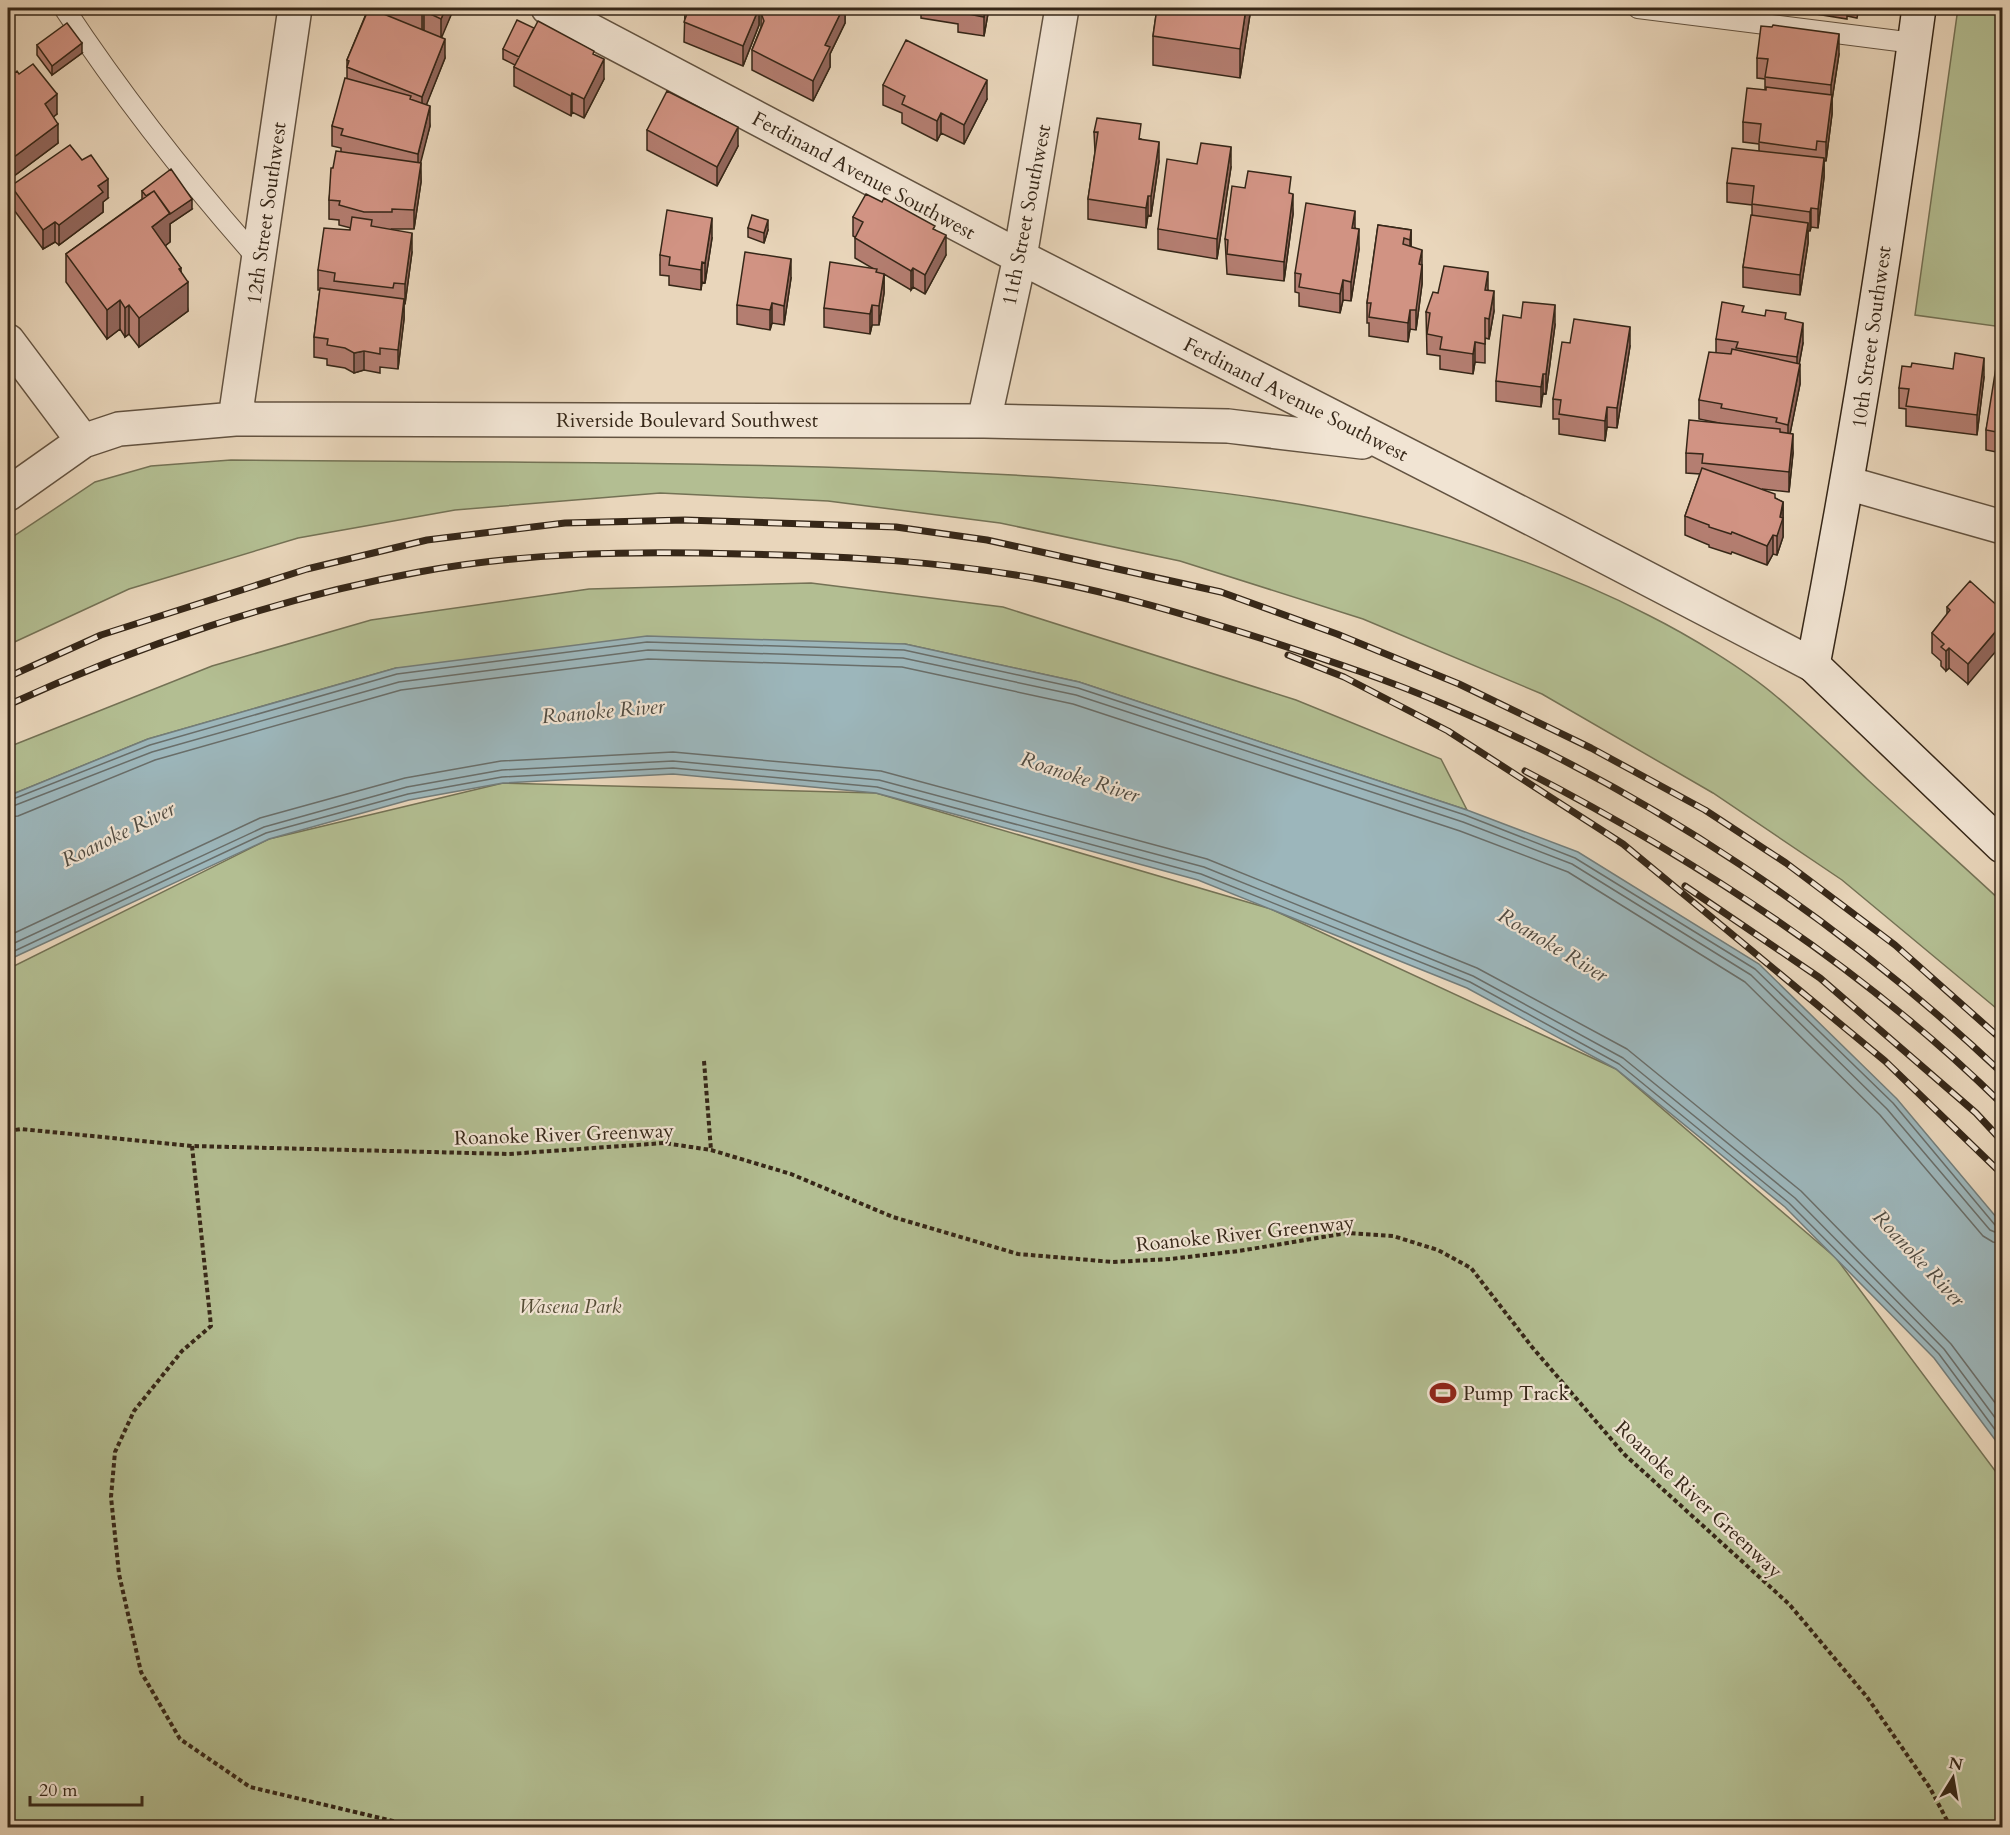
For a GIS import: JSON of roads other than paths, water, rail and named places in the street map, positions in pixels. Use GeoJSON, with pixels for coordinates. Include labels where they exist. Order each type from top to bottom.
{"type":"FeatureCollection","features":[{"type":"Feature","properties":{"kind":"street","name":"12th Street Southwest"},"geometry":{"type":"LineString","coordinates":[[235,419],[295,8]]}},
{"type":"Feature","properties":{"kind":"street","name":"Ferdinand Avenue Southwest"},"geometry":{"type":"LineString","coordinates":[[548,8],[1020,257],[1813,665],[2002,846]]}},
{"type":"Feature","properties":{"kind":"street","name":"11th Street Southwest"},"geometry":{"type":"LineString","coordinates":[[984,421],[1020,257],[1062,8]]}},
{"type":"Feature","properties":{"kind":"street","name":"10th Street Southwest"},"geometry":{"type":"LineString","coordinates":[[1813,665],[1847,483],[1919,8]]}},
{"type":"Feature","properties":{"kind":"street"},"geometry":{"type":"LineString","coordinates":[[8,340],[83,441]]}},
{"type":"Feature","properties":{"kind":"street","name":"Riverside Boulevard Southwest"},"geometry":{"type":"LineString","coordinates":[[8,494],[83,441],[119,429],[235,419],[984,421],[1228,426],[1385,445]]}},
{"type":"Feature","properties":{"kind":"street"},"geometry":{"type":"LineString","coordinates":[[1847,483],[2002,527]]}},
{"type":"Feature","properties":{"kind":"lane"},"geometry":{"type":"LineString","coordinates":[[64,8],[111,79],[188,180],[259,260]]}},
{"type":"Feature","properties":{"kind":"lane"},"geometry":{"type":"LineString","coordinates":[[1638,8],[1914,43]]}},
{"type":"Feature","properties":{"kind":"water","name":"Roanoke River"},"geometry":{"type":"Polygon","coordinates":[[[647,636],[905,644],[1079,682],[1467,810],[1578,852],[1759,964],[1897,1099],[2002,1224],[2002,1449],[1934,1358],[1785,1207],[1616,1069],[1467,988],[1198,880],[876,793],[673,774],[503,783],[409,800],[269,839],[8,960],[8,796],[148,739],[396,668],[647,636]]]}},
{"type":"Feature","properties":{"kind":"railway"},"geometry":{"type":"LineString","coordinates":[[8,677],[101,635],[307,569],[427,540],[565,523],[685,520],[896,527],[987,540],[1221,592],[1337,634],[1459,684],[1591,748],[1705,810],[1786,863],[1895,945],[2002,1040]]}},
{"type":"Feature","properties":{"kind":"railway"},"geometry":{"type":"LineString","coordinates":[[8,705],[106,663],[209,626],[262,610],[315,595],[419,572],[499,560],[621,553],[818,556],[969,568],[1044,580],[1181,614],[1378,678],[1446,705],[1596,778],[1669,820],[1740,865],[1809,913],[1940,1017],[2002,1073]]}},
{"type":"Feature","properties":{"kind":"railway"},"geometry":{"type":"LineString","coordinates":[[1288,655],[1344,677],[1448,731],[1623,844],[1885,1061],[2002,1174]]}},
{"type":"Feature","properties":{"kind":"railway"},"geometry":{"type":"LineString","coordinates":[[1525,771],[1653,841],[1776,920],[1836,962],[1893,1007],[1949,1054],[2002,1104]]}},
{"type":"Feature","properties":{"kind":"railway"},"geometry":{"type":"LineString","coordinates":[[1685,886],[1820,978],[1976,1113],[2002,1141]]}},
{"type":"Feature","properties":{"kind":"place","name":"Pump Track"},"geometry":{"type":"Point","coordinates":[1443,1393]}},
{"type":"Feature","properties":{"kind":"park label","name":"Wasena Park"},"geometry":{"type":"Point","coordinates":[570,1306]}}]}
